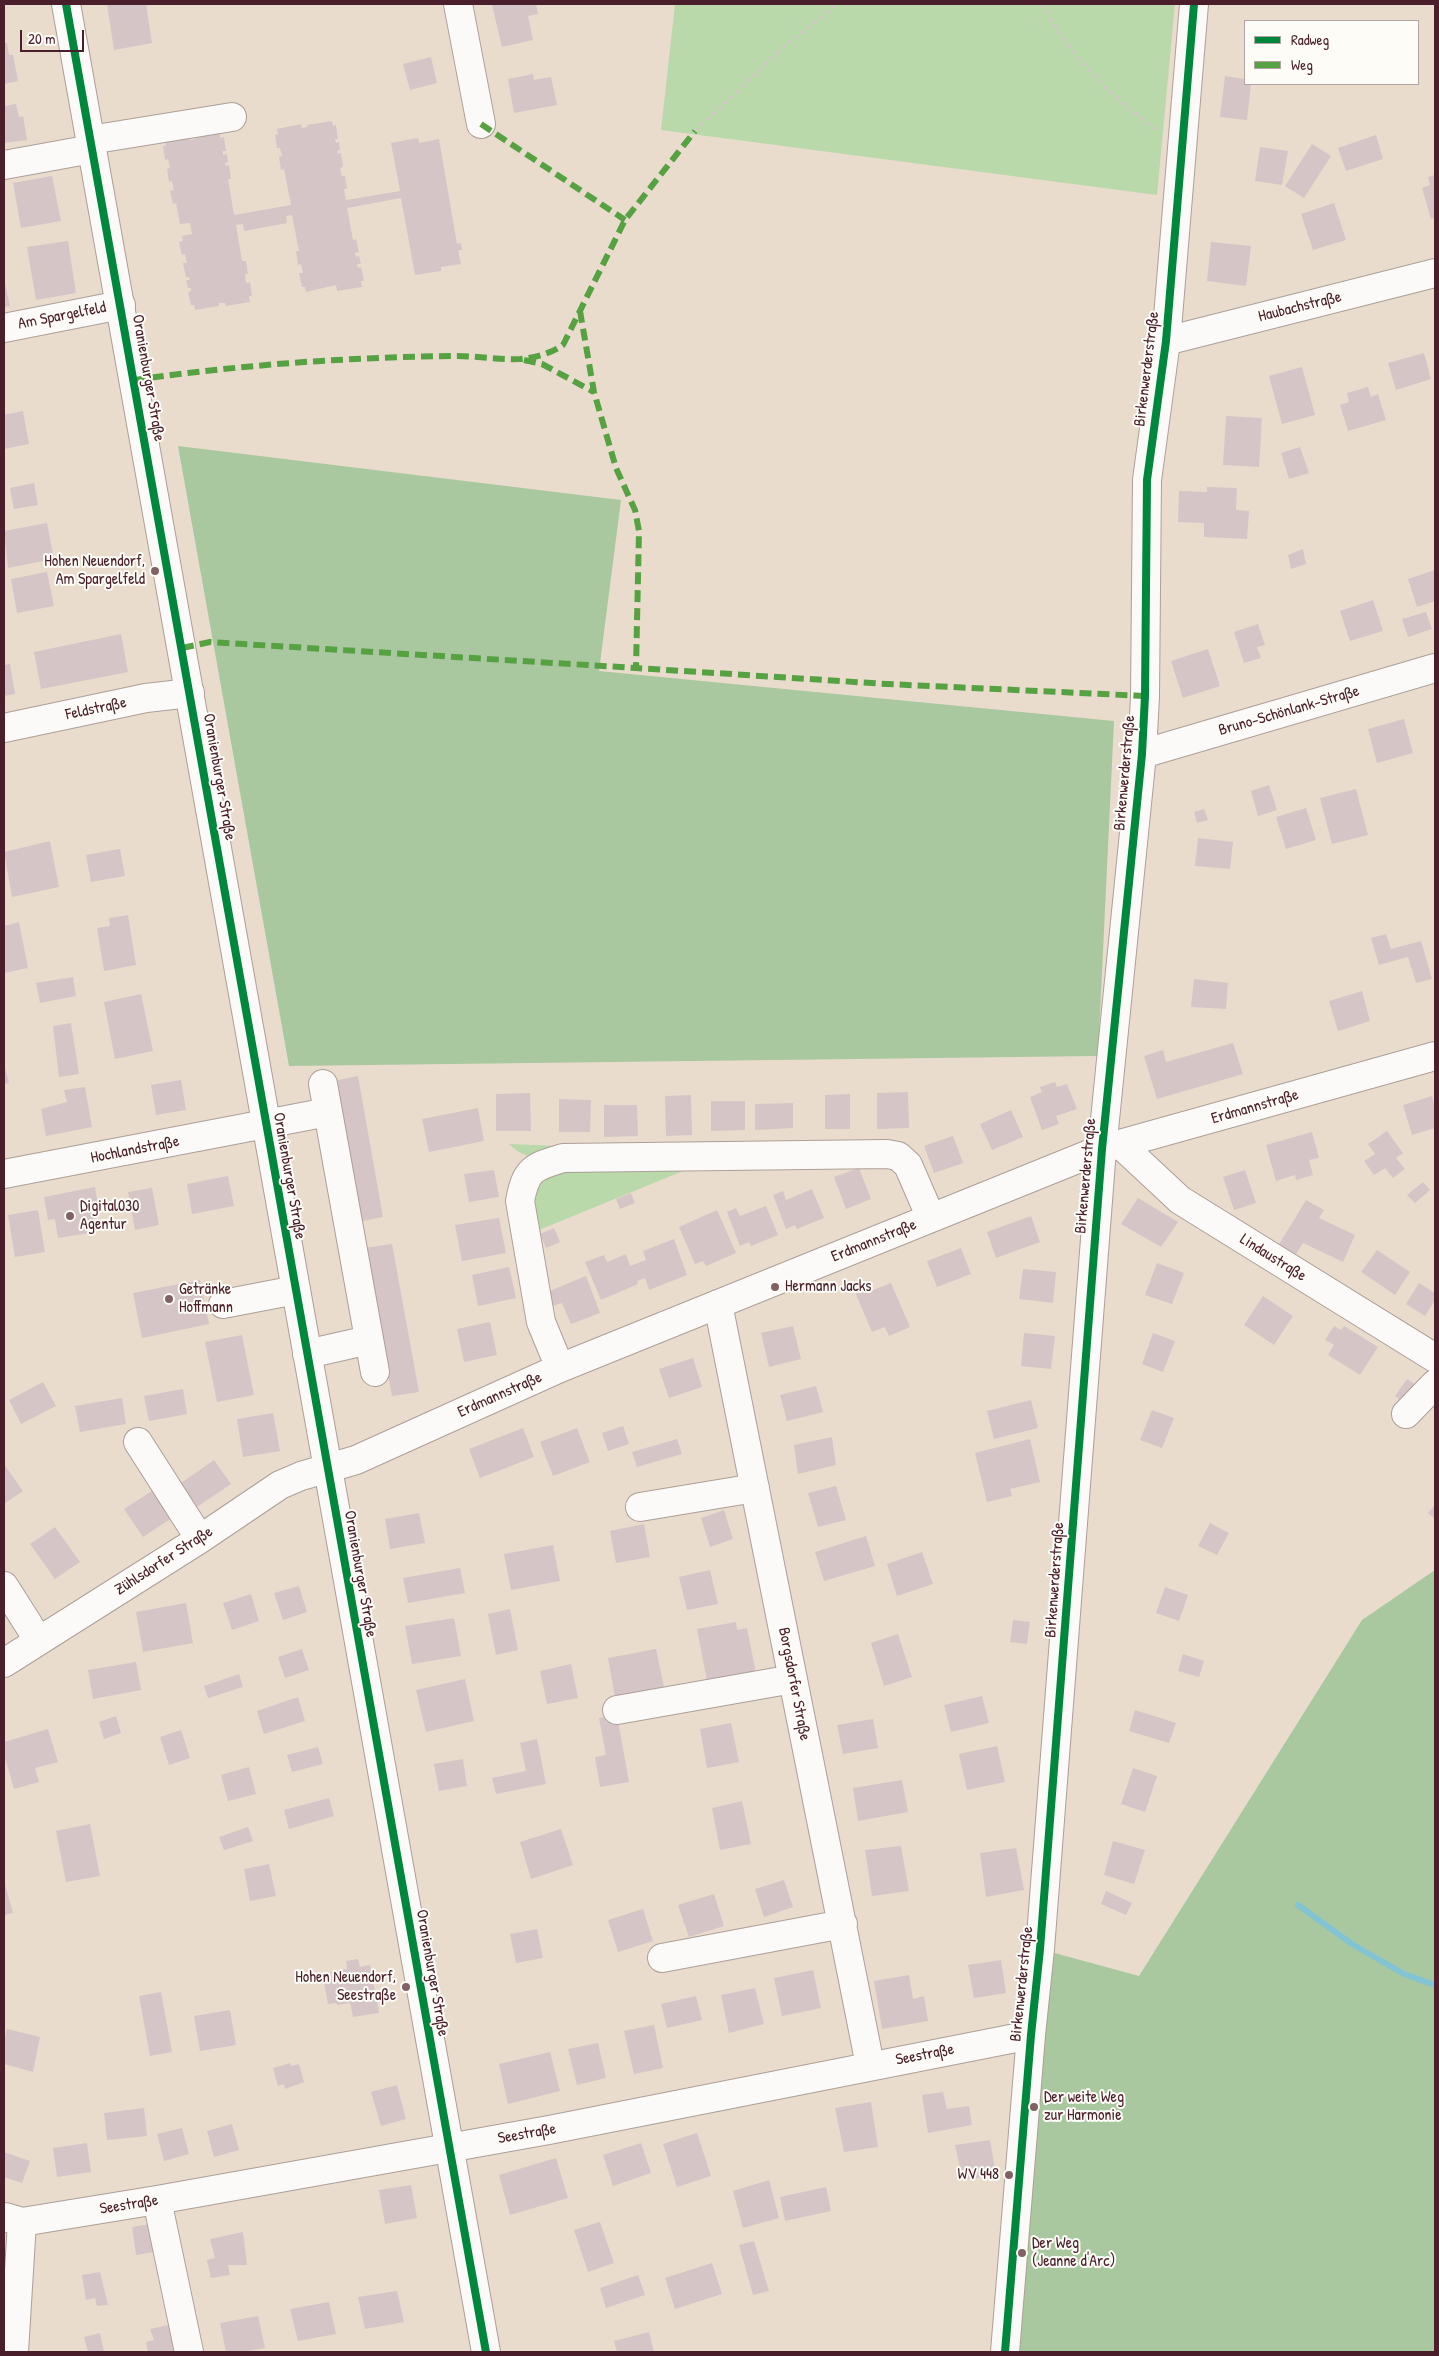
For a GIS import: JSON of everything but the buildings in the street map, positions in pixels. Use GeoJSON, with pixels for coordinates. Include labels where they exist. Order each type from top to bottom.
{"type":"FeatureCollection","features":[{"type":"Feature","properties":{"kind":"street","name":"Oranienburger Straße"},"geometry":{"type":"LineString","coordinates":[[66,4],[486,2352]]}},
{"type":"Feature","properties":{"kind":"street"},"geometry":{"type":"LineString","coordinates":[[458,4],[481,124]]}},
{"type":"Feature","properties":{"kind":"street","name":"Birkenwerderstraße"},"geometry":{"type":"LineString","coordinates":[[1005,2352],[1030,2035],[1042,1929],[1111,1147],[1142,754],[1145,696],[1147,480],[1166,341],[1194,4]]}},
{"type":"Feature","properties":{"kind":"street"},"geometry":{"type":"LineString","coordinates":[[4,165],[91,145],[232,117]]}},
{"type":"Feature","properties":{"kind":"street","name":"Haubachstraße"},"geometry":{"type":"LineString","coordinates":[[1166,341],[1435,273]]}},
{"type":"Feature","properties":{"kind":"street","name":"Am Spargelfeld"},"geometry":{"type":"LineString","coordinates":[[4,328],[121,305]]}},
{"type":"Feature","properties":{"kind":"street","name":"Bruno-Schönlank-Straße"},"geometry":{"type":"LineString","coordinates":[[1142,754],[1435,668]]}},
{"type":"Feature","properties":{"kind":"street","name":"Feldstraße"},"geometry":{"type":"LineString","coordinates":[[4,728],[146,698],[190,693]]}},
{"type":"Feature","properties":{"kind":"street","name":"Erdmannstraße"},"geometry":{"type":"LineString","coordinates":[[328,1469],[356,1460],[560,1368],[1111,1147],[1435,1056]]}},
{"type":"Feature","properties":{"kind":"street"},"geometry":{"type":"LineString","coordinates":[[323,1084],[375,1372]]}},
{"type":"Feature","properties":{"kind":"street","name":"Hochlandstraße"},"geometry":{"type":"LineString","coordinates":[[4,1174],[328,1112]]}},
{"type":"Feature","properties":{"kind":"street","name":"Lindaustraße"},"geometry":{"type":"LineString","coordinates":[[1111,1147],[1180,1200],[1435,1358]]}},
{"type":"Feature","properties":{"kind":"street"},"geometry":{"type":"LineString","coordinates":[[560,1368],[541,1322],[520,1201],[523,1181],[534,1169],[548,1163],[563,1158],[887,1154],[898,1156],[908,1165],[931,1218]]}},
{"type":"Feature","properties":{"kind":"street"},"geometry":{"type":"LineString","coordinates":[[222,1304],[296,1290]]}},
{"type":"Feature","properties":{"kind":"street","name":"Borgsdorfer Straße"},"geometry":{"type":"LineString","coordinates":[[718,1304],[870,2065]]}},
{"type":"Feature","properties":{"kind":"street"},"geometry":{"type":"LineString","coordinates":[[307,1354],[369,1340]]}},
{"type":"Feature","properties":{"kind":"street"},"geometry":{"type":"LineString","coordinates":[[1406,1414],[1435,1384]]}},
{"type":"Feature","properties":{"kind":"street"},"geometry":{"type":"LineString","coordinates":[[138,1442],[200,1539]]}},
{"type":"Feature","properties":{"kind":"street","name":"Zühlsdorfer Straße"},"geometry":{"type":"LineString","coordinates":[[4,1663],[200,1539],[280,1485],[328,1469]]}},
{"type":"Feature","properties":{"kind":"street"},"geometry":{"type":"LineString","coordinates":[[640,1507],[755,1488]]}},
{"type":"Feature","properties":{"kind":"street"},"geometry":{"type":"LineString","coordinates":[[4,1586],[39,1641]]}},
{"type":"Feature","properties":{"kind":"street"},"geometry":{"type":"LineString","coordinates":[[617,1710],[793,1679]]}},
{"type":"Feature","properties":{"kind":"street"},"geometry":{"type":"LineString","coordinates":[[662,1958],[843,1924]]}},
{"type":"Feature","properties":{"kind":"street","name":"Seestraße"},"geometry":{"type":"LineString","coordinates":[[15,2343],[13,2219],[156,2200],[450,2148],[1030,2035]]}},
{"type":"Feature","properties":{"kind":"street"},"geometry":{"type":"LineString","coordinates":[[156,2200],[189,2352]]}},
{"type":"Feature","properties":{"kind":"path"},"geometry":{"type":"LineString","coordinates":[[695,131],[784,47],[837,4]]}},
{"type":"Feature","properties":{"kind":"path"},"geometry":{"type":"LineString","coordinates":[[1041,4],[1087,68],[1141,118],[1181,147]]}},
{"type":"Feature","properties":{"kind":"green space"},"geometry":{"type":"Polygon","coordinates":[[[675,4],[1175,4],[1157,195],[661,130],[675,4]]]}},
{"type":"Feature","properties":{"kind":"green space"},"geometry":{"type":"Polygon","coordinates":[[[178,446],[621,500],[599,671],[1114,721],[1098,1056],[289,1066],[178,446]]]}},
{"type":"Feature","properties":{"kind":"green space"},"geometry":{"type":"Polygon","coordinates":[[[509,1144],[562,1146],[540,1155],[529,1156],[509,1144]]]}},
{"type":"Feature","properties":{"kind":"green space"},"geometry":{"type":"Polygon","coordinates":[[[705,1162],[534,1232],[532,1200],[536,1185],[546,1171],[705,1162]]]}},
{"type":"Feature","properties":{"kind":"green space"},"geometry":{"type":"Polygon","coordinates":[[[1435,1570],[1435,2352],[1012,2352],[1040,1949],[1139,1976],[1362,1620],[1435,1570]]]}},
{"type":"Feature","properties":{"kind":"waterway"},"geometry":{"type":"LineString","coordinates":[[1298,1905],[1352,1944],[1404,1974],[1435,1985]]}},
{"type":"Feature","properties":{"kind":"marked path"},"geometry":{"type":"LineString","coordinates":[[481,124],[625,220]]}},
{"type":"Feature","properties":{"kind":"marked path"},"geometry":{"type":"LineString","coordinates":[[134,380],[254,366],[335,360],[456,356],[520,359],[548,353],[563,345],[625,220],[695,131]]}},
{"type":"Feature","properties":{"kind":"marked path"},"geometry":{"type":"LineString","coordinates":[[580,311],[594,392],[616,468],[635,510],[639,531],[636,668],[887,684],[1145,696]]}},
{"type":"Feature","properties":{"kind":"marked path"},"geometry":{"type":"LineString","coordinates":[[524,360],[542,364],[594,392]]}},
{"type":"Feature","properties":{"kind":"marked path"},"geometry":{"type":"LineString","coordinates":[[182,648],[210,642],[636,668]]}},
{"type":"Feature","properties":{"kind":"cycle path"},"geometry":{"type":"LineString","coordinates":[[66,4],[486,2352]]}},
{"type":"Feature","properties":{"kind":"cycle path"},"geometry":{"type":"LineString","coordinates":[[1005,2352],[1031,2035],[1040,1949],[1102,1149],[1142,754],[1145,696],[1147,480],[1166,341],[1194,4]]}},
{"type":"Feature","properties":{"kind":"place","name":"Hohen Neuendorf, Am Spargelfeld"},"geometry":{"type":"Point","coordinates":[155,571]}},
{"type":"Feature","properties":{"kind":"place","name":"Digital030 Agentur"},"geometry":{"type":"Point","coordinates":[70,1216]}},
{"type":"Feature","properties":{"kind":"place","name":"Hermann Jacks"},"geometry":{"type":"Point","coordinates":[775,1287]}},
{"type":"Feature","properties":{"kind":"place","name":"Getränke Hoffmann"},"geometry":{"type":"Point","coordinates":[169,1299]}},
{"type":"Feature","properties":{"kind":"place","name":"Hohen Neuendorf, Seestraße"},"geometry":{"type":"Point","coordinates":[406,1987]}},
{"type":"Feature","properties":{"kind":"place","name":"Der weite Weg zur Harmonie"},"geometry":{"type":"Point","coordinates":[1034,2107]}},
{"type":"Feature","properties":{"kind":"place","name":"WV 448"},"geometry":{"type":"Point","coordinates":[1009,2175]}},
{"type":"Feature","properties":{"kind":"place","name":"Der Weg (Jeanne d'Arc)"},"geometry":{"type":"Point","coordinates":[1022,2253]}}]}
